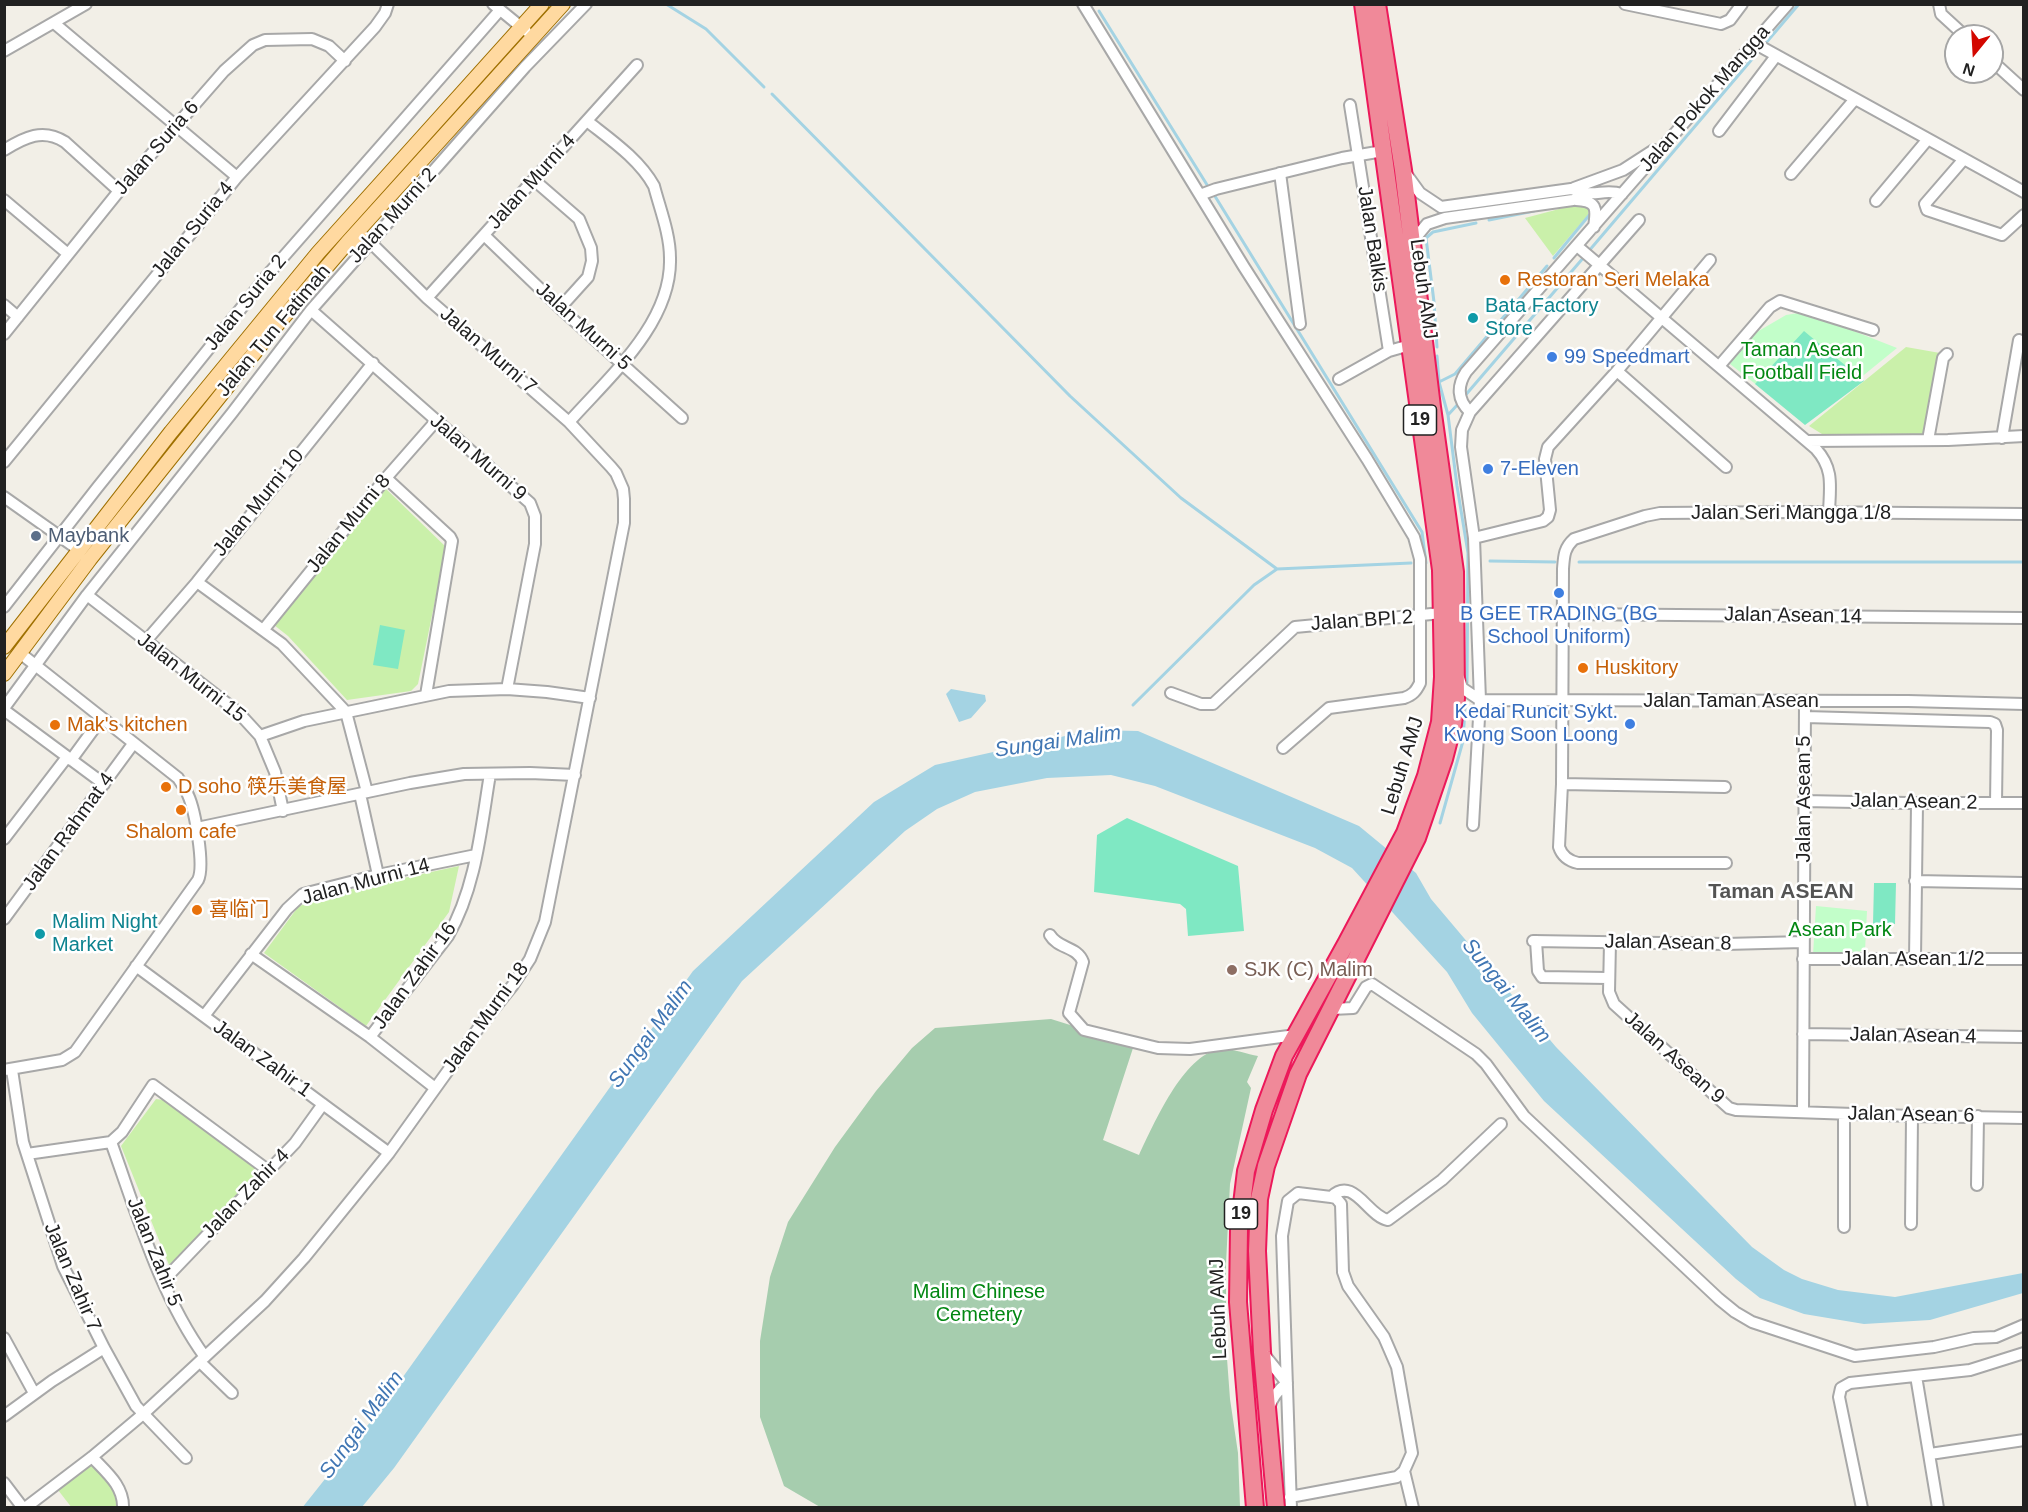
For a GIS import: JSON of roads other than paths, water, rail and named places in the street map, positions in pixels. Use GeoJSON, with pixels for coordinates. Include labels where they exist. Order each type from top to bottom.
{"type":"FeatureCollection","features":[{"type":"Feature","properties":{"kind":"highway","name":"Lebuh AMJ"},"geometry":{"type":"LineString","coordinates":[[1363,4],[1441,570],[1443,677],[1440,722],[1411,835]]}},
{"type":"Feature","properties":{"kind":"highway","name":"Lebuh AMJ"},"geometry":{"type":"LineString","coordinates":[[1255,1508],[1238,1302],[1239,1229],[1246,1171],[1271,1088],[1284,1056],[1355,945],[1411,835],[1436,785],[1453,724],[1457,669],[1455,572],[1403,170],[1378,9]]}},
{"type":"Feature","properties":{"kind":"highway","name":"Lebuh AMJ"},"geometry":{"type":"LineString","coordinates":[[1276,1508],[1262,1352],[1257,1251],[1259,1199],[1266,1166],[1290,1094],[1311,1046],[1332,1009],[1355,945]]}},
{"type":"Feature","properties":{"kind":"main road","name":"Jalan Tun Fatimah"},"geometry":{"type":"LineString","coordinates":[[4,674],[90,559],[202,418],[275,327],[347,243],[353,225],[542,4]]}},
{"type":"Feature","properties":{"kind":"main road","name":"Jalan Tun Fatimah"},"geometry":{"type":"LineString","coordinates":[[4,647],[245,340],[563,4]]}},
{"type":"Feature","properties":{"kind":"main road"},"geometry":{"type":"LineString","coordinates":[[1355,4],[1369,45]]}},
{"type":"Feature","properties":{"kind":"main road"},"geometry":{"type":"LineString","coordinates":[[347,243],[358,240],[369,242]]}},
{"type":"Feature","properties":{"kind":"main road"},"geometry":{"type":"LineString","coordinates":[[4,657],[15,651],[20,654]]}},
{"type":"Feature","properties":{"kind":"street"},"geometry":{"type":"LineString","coordinates":[[4,51],[86,4]]}},
{"type":"Feature","properties":{"kind":"street","name":"Jalan Suria 4"},"geometry":{"type":"LineString","coordinates":[[4,462],[237,177],[375,27],[385,13],[388,4]]}},
{"type":"Feature","properties":{"kind":"street","name":"Jalan Murni 2"},"geometry":{"type":"LineString","coordinates":[[4,709],[87,595],[311,310],[525,67],[586,4]]}},
{"type":"Feature","properties":{"kind":"street"},"geometry":{"type":"LineString","coordinates":[[1083,4],[1208,192],[1414,537],[1420,559],[1420,683],[1411,696],[1329,708],[1283,748]]}},
{"type":"Feature","properties":{"kind":"street"},"geometry":{"type":"LineString","coordinates":[[1625,4],[1721,24],[1730,20],[1742,4]]}},
{"type":"Feature","properties":{"kind":"street","name":"Jalan Pokok Mangga"},"geometry":{"type":"LineString","coordinates":[[1466,408],[1459,391],[1461,380],[1466,372],[1588,255],[1594,227],[1676,134],[1760,47],[1788,4]]}},
{"type":"Feature","properties":{"kind":"street"},"geometry":{"type":"LineString","coordinates":[[1938,6],[1941,14],[1952,24]]}},
{"type":"Feature","properties":{"kind":"street"},"geometry":{"type":"LineString","coordinates":[[497,7],[533,37]]}},
{"type":"Feature","properties":{"kind":"street","name":"Jalan Suria 2"},"geometry":{"type":"LineString","coordinates":[[4,608],[271,271],[497,7]]}},
{"type":"Feature","properties":{"kind":"street"},"geometry":{"type":"LineString","coordinates":[[54,22],[237,177]]}},
{"type":"Feature","properties":{"kind":"street","name":"Jalan Suria 6"},"geometry":{"type":"LineString","coordinates":[[4,334],[176,126],[224,71],[253,45],[291,38],[312,39],[329,46],[345,61]]}},
{"type":"Feature","properties":{"kind":"street"},"geometry":{"type":"LineString","coordinates":[[1760,47],[2024,192]]}},
{"type":"Feature","properties":{"kind":"street"},"geometry":{"type":"LineString","coordinates":[[1719,131],[1776,56]]}},
{"type":"Feature","properties":{"kind":"street","name":"Jalan Murni 4"},"geometry":{"type":"LineString","coordinates":[[427,298],[637,65]]}},
{"type":"Feature","properties":{"kind":"street"},"geometry":{"type":"LineString","coordinates":[[2004,72],[2024,90]]}},
{"type":"Feature","properties":{"kind":"street"},"geometry":{"type":"LineString","coordinates":[[1791,174],[1855,99]]}},
{"type":"Feature","properties":{"kind":"street","name":"Jalan Balkis"},"geometry":{"type":"LineString","coordinates":[[1350,105],[1389,351]]}},
{"type":"Feature","properties":{"kind":"street"},"geometry":{"type":"LineString","coordinates":[[568,422],[652,325],[668,284],[670,254],[654,186],[619,146],[587,121]]}},
{"type":"Feature","properties":{"kind":"street"},"geometry":{"type":"LineString","coordinates":[[4,150],[38,134],[56,137],[65,142],[120,191]]}},
{"type":"Feature","properties":{"kind":"street"},"geometry":{"type":"LineString","coordinates":[[1413,248],[1414,241],[1423,228],[1436,221],[1572,195],[1644,158],[1676,134]]}},
{"type":"Feature","properties":{"kind":"street"},"geometry":{"type":"LineString","coordinates":[[1876,201],[1928,139]]}},
{"type":"Feature","properties":{"kind":"street"},"geometry":{"type":"LineString","coordinates":[[1208,192],[1280,173],[1383,151]]}},
{"type":"Feature","properties":{"kind":"street"},"geometry":{"type":"LineString","coordinates":[[1964,159],[1925,204],[1927,210],[2002,235],[2024,215]]}},
{"type":"Feature","properties":{"kind":"street"},"geometry":{"type":"LineString","coordinates":[[1403,170],[1420,193],[1441,207],[1572,195],[1582,198],[1585,193],[1607,191],[1622,194]]}},
{"type":"Feature","properties":{"kind":"street"},"geometry":{"type":"LineString","coordinates":[[1280,173],[1300,324]]}},
{"type":"Feature","properties":{"kind":"street"},"geometry":{"type":"LineString","coordinates":[[534,180],[579,219],[591,248],[592,261],[588,277],[560,308]]}},
{"type":"Feature","properties":{"kind":"street"},"geometry":{"type":"LineString","coordinates":[[1572,195],[1594,205],[1596,217],[1594,227]]}},
{"type":"Feature","properties":{"kind":"street"},"geometry":{"type":"LineString","coordinates":[[4,200],[68,254]]}},
{"type":"Feature","properties":{"kind":"street"},"geometry":{"type":"LineString","coordinates":[[1473,825],[1480,700],[1474,538],[1461,447],[1466,408],[1588,255],[1639,220]]}},
{"type":"Feature","properties":{"kind":"street","name":"Jalan Murni 7"},"geometry":{"type":"LineString","coordinates":[[353,225],[427,298],[568,422],[616,473]]}},
{"type":"Feature","properties":{"kind":"street","name":"Jalan Murni 5"},"geometry":{"type":"LineString","coordinates":[[484,235],[560,308],[682,418]]}},
{"type":"Feature","properties":{"kind":"street"},"geometry":{"type":"LineString","coordinates":[[1588,255],[1720,365],[1807,441],[1827,462],[1830,477],[1829,512]]}},
{"type":"Feature","properties":{"kind":"street"},"geometry":{"type":"LineString","coordinates":[[1474,538],[1543,521],[1548,517],[1550,510],[1545,452],[1548,447],[1617,371],[1710,260]]}},
{"type":"Feature","properties":{"kind":"street"},"geometry":{"type":"LineString","coordinates":[[1720,365],[1770,307],[1780,301],[1873,330]]}},
{"type":"Feature","properties":{"kind":"street"},"geometry":{"type":"LineString","coordinates":[[4,305],[18,317]]}},
{"type":"Feature","properties":{"kind":"street","name":"Jalan Murni 9"},"geometry":{"type":"LineString","coordinates":[[311,310],[530,503],[534,509],[535,544],[507,689]]}},
{"type":"Feature","properties":{"kind":"street"},"geometry":{"type":"LineString","coordinates":[[2002,438],[2019,340]]}},
{"type":"Feature","properties":{"kind":"street"},"geometry":{"type":"LineString","coordinates":[[1339,379],[1389,351],[1410,345]]}},
{"type":"Feature","properties":{"kind":"street"},"geometry":{"type":"LineString","coordinates":[[1928,441],[1944,358],[1947,354]]}},
{"type":"Feature","properties":{"kind":"street","name":"Jalan Murni 10"},"geometry":{"type":"LineString","coordinates":[[146,642],[373,363]]}},
{"type":"Feature","properties":{"kind":"street"},"geometry":{"type":"LineString","coordinates":[[1617,371],[1726,467]]}},
{"type":"Feature","properties":{"kind":"street","name":"Jalan Murni 8"},"geometry":{"type":"LineString","coordinates":[[264,629],[386,478],[436,421]]}},
{"type":"Feature","properties":{"kind":"street"},"geometry":{"type":"LineString","coordinates":[[1807,441],[1928,441],[2024,436]]}},
{"type":"Feature","properties":{"kind":"street","name":"Jalan Murni 18"},"geometry":{"type":"LineString","coordinates":[[24,1508],[139,1418],[265,1301],[389,1153],[480,1026],[513,985],[533,951],[550,904],[624,523],[624,499],[616,473]]}},
{"type":"Feature","properties":{"kind":"street"},"geometry":{"type":"LineString","coordinates":[[386,478],[452,541],[426,695]]}},
{"type":"Feature","properties":{"kind":"street"},"geometry":{"type":"LineString","coordinates":[[4,497],[79,550]]}},
{"type":"Feature","properties":{"kind":"street","name":"Jalan Seri Mangga 1/8"},"geometry":{"type":"LineString","coordinates":[[1563,614],[1566,547],[1574,539],[1645,516],[1660,513],[1829,512],[2024,514]]}},
{"type":"Feature","properties":{"kind":"street"},"geometry":{"type":"LineString","coordinates":[[197,582],[282,644],[346,712],[364,793],[378,875]]}},
{"type":"Feature","properties":{"kind":"street","name":"Jalan Murni 15"},"geometry":{"type":"LineString","coordinates":[[87,595],[238,712],[260,736],[275,772],[283,811]]}},
{"type":"Feature","properties":{"kind":"street","name":"Jalan BPI 2"},"geometry":{"type":"LineString","coordinates":[[1171,693],[1201,704],[1213,704],[1295,627],[1442,614]]}},
{"type":"Feature","properties":{"kind":"street"},"geometry":{"type":"LineString","coordinates":[[1563,614],[1562,784],[1559,847],[1561,854],[1578,863],[1725,863]]}},
{"type":"Feature","properties":{"kind":"street","name":"Jalan Asean 14"},"geometry":{"type":"LineString","coordinates":[[1563,614],[2024,618]]}},
{"type":"Feature","properties":{"kind":"street"},"geometry":{"type":"LineString","coordinates":[[8,1070],[62,1060],[75,1052],[200,876],[197,828],[189,796],[178,778],[20,654]]}},
{"type":"Feature","properties":{"kind":"street"},"geometry":{"type":"LineString","coordinates":[[1457,669],[1462,688],[1480,700]]}},
{"type":"Feature","properties":{"kind":"street"},"geometry":{"type":"LineString","coordinates":[[260,736],[304,721],[426,695],[465,690],[507,689],[590,698]]}},
{"type":"Feature","properties":{"kind":"street"},"geometry":{"type":"LineString","coordinates":[[1454,711],[1462,705],[1480,700]]}},
{"type":"Feature","properties":{"kind":"street","name":"Jalan Taman Asean"},"geometry":{"type":"LineString","coordinates":[[1480,700],[2024,704]]}},
{"type":"Feature","properties":{"kind":"street","name":"Jalan Asean 5"},"geometry":{"type":"LineString","coordinates":[[1800,1112],[1803,1034],[1805,702]]}},
{"type":"Feature","properties":{"kind":"street"},"geometry":{"type":"LineString","coordinates":[[4,709],[104,784]]}},
{"type":"Feature","properties":{"kind":"street"},"geometry":{"type":"LineString","coordinates":[[1805,717],[1990,722],[1995,724],[1997,730],[1996,803]]}},
{"type":"Feature","properties":{"kind":"street"},"geometry":{"type":"LineString","coordinates":[[4,839],[101,719]]}},
{"type":"Feature","properties":{"kind":"street","name":"Jalan Rahmat 4"},"geometry":{"type":"LineString","coordinates":[[4,919],[133,744]]}},
{"type":"Feature","properties":{"kind":"street"},"geometry":{"type":"LineString","coordinates":[[197,828],[464,774],[530,773],[575,776]]}},
{"type":"Feature","properties":{"kind":"street","name":"Jalan Zahir 16"},"geometry":{"type":"LineString","coordinates":[[370,1037],[456,923],[476,855],[490,774]]}},
{"type":"Feature","properties":{"kind":"street"},"geometry":{"type":"LineString","coordinates":[[1562,784],[1725,787]]}},
{"type":"Feature","properties":{"kind":"street","name":"Jalan Asean 2"},"geometry":{"type":"LineString","coordinates":[[1804,801],[1917,804],[2024,803]]}},
{"type":"Feature","properties":{"kind":"street"},"geometry":{"type":"LineString","coordinates":[[1915,959],[1917,804]]}},
{"type":"Feature","properties":{"kind":"street","name":"Jalan Murni 14"},"geometry":{"type":"LineString","coordinates":[[204,1016],[298,897],[378,875],[476,855]]}},
{"type":"Feature","properties":{"kind":"street"},"geometry":{"type":"LineString","coordinates":[[1916,881],[2024,883]]}},
{"type":"Feature","properties":{"kind":"street"},"geometry":{"type":"LineString","coordinates":[[1050,935],[1054,942],[1081,956],[1083,962],[1069,1013],[1084,1030],[1141,1045],[1171,1049],[1190,1049],[1296,1035]]}},
{"type":"Feature","properties":{"kind":"street","name":"Jalan Asean 8"},"geometry":{"type":"LineString","coordinates":[[1608,978],[1542,977],[1538,971],[1535,941],[1726,944],[1803,942]]}},
{"type":"Feature","properties":{"kind":"street","name":"Jalan Asean 9"},"geometry":{"type":"LineString","coordinates":[[1610,942],[1608,978],[1610,996],[1614,1004],[1729,1108],[1800,1112]]}},
{"type":"Feature","properties":{"kind":"street"},"geometry":{"type":"LineString","coordinates":[[251,954],[370,1037],[435,1088]]}},
{"type":"Feature","properties":{"kind":"street","name":"Jalan Asean 1/2"},"geometry":{"type":"LineString","coordinates":[[1803,959],[2024,959]]}},
{"type":"Feature","properties":{"kind":"street","name":"Jalan Zahir 1"},"geometry":{"type":"LineString","coordinates":[[136,966],[389,1153]]}},
{"type":"Feature","properties":{"kind":"street"},"geometry":{"type":"LineString","coordinates":[[1332,1009],[1353,1008],[1366,987],[1372,984],[1476,1054],[1524,1116],[1719,1299],[1746,1319],[1838,1351],[1861,1356],[1934,1347],[1974,1338],[1996,1337],[2024,1325]]}},
{"type":"Feature","properties":{"kind":"street","name":"Jalan Asean 4"},"geometry":{"type":"LineString","coordinates":[[1803,1034],[2024,1037]]}},
{"type":"Feature","properties":{"kind":"street","name":"Jalan Zahir 7"},"geometry":{"type":"LineString","coordinates":[[8,1070],[27,1154],[63,1266],[139,1418],[186,1458]]}},
{"type":"Feature","properties":{"kind":"street"},"geometry":{"type":"LineString","coordinates":[[27,1154],[111,1142],[122,1132],[153,1085],[269,1171]]}},
{"type":"Feature","properties":{"kind":"street","name":"Jalan Zahir 4"},"geometry":{"type":"LineString","coordinates":[[164,1280],[295,1143],[323,1104]]}},
{"type":"Feature","properties":{"kind":"street","name":"Jalan Asean 6"},"geometry":{"type":"LineString","coordinates":[[1800,1112],[2024,1118]]}},
{"type":"Feature","properties":{"kind":"street"},"geometry":{"type":"LineString","coordinates":[[1844,1114],[1844,1227]]}},
{"type":"Feature","properties":{"kind":"street"},"geometry":{"type":"LineString","coordinates":[[1911,1224],[1912,1116]]}},
{"type":"Feature","properties":{"kind":"street"},"geometry":{"type":"LineString","coordinates":[[1977,1185],[1978,1116]]}},
{"type":"Feature","properties":{"kind":"street"},"geometry":{"type":"LineString","coordinates":[[1331,1197],[1341,1190],[1353,1191],[1380,1217],[1388,1220],[1393,1218],[1442,1180],[1501,1124]]}},
{"type":"Feature","properties":{"kind":"street","name":"Jalan Zahir 5"},"geometry":{"type":"LineString","coordinates":[[111,1142],[156,1267],[202,1359],[232,1393]]}},
{"type":"Feature","properties":{"kind":"street"},"geometry":{"type":"LineString","coordinates":[[1298,1193],[1331,1197],[1336,1198],[1341,1204],[1343,1272],[1348,1286],[1384,1337],[1397,1367],[1412,1453],[1404,1471],[1397,1477],[1290,1502],[1282,1236],[1288,1201],[1298,1193]]}},
{"type":"Feature","properties":{"kind":"street"},"geometry":{"type":"LineString","coordinates":[[4,1338],[34,1393]]}},
{"type":"Feature","properties":{"kind":"street"},"geometry":{"type":"LineString","coordinates":[[4,1416],[34,1393],[104,1348]]}},
{"type":"Feature","properties":{"kind":"street"},"geometry":{"type":"LineString","coordinates":[[1262,1352],[1287,1383]]}},
{"type":"Feature","properties":{"kind":"street"},"geometry":{"type":"LineString","coordinates":[[1862,1508],[1839,1397],[1841,1388],[1850,1383],[1970,1370],[2024,1353]]}},
{"type":"Feature","properties":{"kind":"street"},"geometry":{"type":"LineString","coordinates":[[1916,1376],[1938,1508]]}},
{"type":"Feature","properties":{"kind":"street"},"geometry":{"type":"LineString","coordinates":[[1267,1413],[1272,1400],[1287,1383]]}},
{"type":"Feature","properties":{"kind":"street"},"geometry":{"type":"LineString","coordinates":[[1930,1455],[2024,1440]]}},
{"type":"Feature","properties":{"kind":"street"},"geometry":{"type":"LineString","coordinates":[[92,1457],[117,1485],[123,1496],[123,1508]]}},
{"type":"Feature","properties":{"kind":"street"},"geometry":{"type":"LineString","coordinates":[[1404,1471],[1413,1508]]}},
{"type":"Feature","properties":{"kind":"street"},"geometry":{"type":"LineString","coordinates":[[4,1483],[24,1508]]}},
{"type":"Feature","properties":{"kind":"water"},"geometry":{"type":"Polygon","coordinates":[[[951,689],[985,695],[986,701],[971,718],[959,722],[946,694],[951,689]]]}},
{"type":"Feature","properties":{"kind":"water","name":"Sungai Malim"},"geometry":{"type":"Polygon","coordinates":[[[1092,730],[1138,731],[1359,826],[1416,873],[1431,899],[1556,1047],[1752,1247],[1784,1270],[1802,1279],[1838,1290],[1895,1297],[2023,1273],[2023,1293],[1930,1320],[1864,1324],[1804,1314],[1760,1298],[1736,1279],[1544,1101],[1472,1013],[1447,972],[1352,868],[1315,848],[1155,786],[1111,775],[1047,778],[975,792],[937,809],[905,831],[742,981],[394,1468],[362,1507],[302,1508],[375,1416],[693,971],[874,802],[935,765],[1092,730]]]}},
{"type":"Feature","properties":{"kind":"waterway"},"geometry":{"type":"LineString","coordinates":[[666,4],[706,29],[764,87]]}},
{"type":"Feature","properties":{"kind":"waterway"},"geometry":{"type":"LineString","coordinates":[[1588,252],[1799,4]]}},
{"type":"Feature","properties":{"kind":"waterway"},"geometry":{"type":"LineString","coordinates":[[1099,11],[1209,188]]}},
{"type":"Feature","properties":{"kind":"waterway"},"geometry":{"type":"LineString","coordinates":[[772,94],[1070,396],[1181,498],[1277,569]]}},
{"type":"Feature","properties":{"kind":"waterway"},"geometry":{"type":"LineString","coordinates":[[1213,193],[1422,532],[1426,563]]}},
{"type":"Feature","properties":{"kind":"waterway"},"geometry":{"type":"LineString","coordinates":[[1489,220],[1534,211]]}},
{"type":"Feature","properties":{"kind":"waterway"},"geometry":{"type":"LineString","coordinates":[[1554,258],[1591,213]]}},
{"type":"Feature","properties":{"kind":"waterway"},"geometry":{"type":"LineString","coordinates":[[1437,347],[1426,238],[1433,232],[1476,223]]}},
{"type":"Feature","properties":{"kind":"waterway"},"geometry":{"type":"LineString","coordinates":[[1463,398],[1584,257]]}},
{"type":"Feature","properties":{"kind":"waterway"},"geometry":{"type":"LineString","coordinates":[[1439,382],[1455,374],[1547,266]]}},
{"type":"Feature","properties":{"kind":"waterway"},"geometry":{"type":"LineString","coordinates":[[1437,356],[1439,382],[1448,415],[1468,553],[1467,683]]}},
{"type":"Feature","properties":{"kind":"waterway"},"geometry":{"type":"LineString","coordinates":[[1448,415],[1459,403]]}},
{"type":"Feature","properties":{"kind":"waterway"},"geometry":{"type":"LineString","coordinates":[[1490,561],[1555,562]]}},
{"type":"Feature","properties":{"kind":"waterway"},"geometry":{"type":"LineString","coordinates":[[1579,562],[2024,562]]}},
{"type":"Feature","properties":{"kind":"waterway"},"geometry":{"type":"LineString","coordinates":[[1133,705],[1254,585],[1277,569],[1411,563]]}},
{"type":"Feature","properties":{"kind":"waterway"},"geometry":{"type":"LineString","coordinates":[[1440,823],[1463,741],[1465,708]]}},
{"type":"Feature","properties":{"kind":"place","name":"Restoran Seri Melaka"},"geometry":{"type":"Point","coordinates":[1505,280]}},
{"type":"Feature","properties":{"kind":"place","name":"Bata Factory Store"},"geometry":{"type":"Point","coordinates":[1473,318]}},
{"type":"Feature","properties":{"kind":"place","name":"99 Speedmart"},"geometry":{"type":"Point","coordinates":[1552,357]}},
{"type":"Feature","properties":{"kind":"place","name":"7-Eleven"},"geometry":{"type":"Point","coordinates":[1488,469]}},
{"type":"Feature","properties":{"kind":"place","name":"Maybank"},"geometry":{"type":"Point","coordinates":[36,536]}},
{"type":"Feature","properties":{"kind":"place","name":"B GEE TRADING (BG School Uniform)"},"geometry":{"type":"Point","coordinates":[1559,593]}},
{"type":"Feature","properties":{"kind":"place","name":"Huskitory"},"geometry":{"type":"Point","coordinates":[1583,668]}},
{"type":"Feature","properties":{"kind":"place","name":"Kedai Runcit Sykt. Kwong Soon Loong"},"geometry":{"type":"Point","coordinates":[1630,724]}},
{"type":"Feature","properties":{"kind":"place","name":"Mak's kitchen"},"geometry":{"type":"Point","coordinates":[55,725]}},
{"type":"Feature","properties":{"kind":"place","name":"D soho 筷乐美食屋"},"geometry":{"type":"Point","coordinates":[166,787]}},
{"type":"Feature","properties":{"kind":"place","name":"Shalom cafe"},"geometry":{"type":"Point","coordinates":[181,810]}},
{"type":"Feature","properties":{"kind":"place","name":"喜临门"},"geometry":{"type":"Point","coordinates":[197,910]}},
{"type":"Feature","properties":{"kind":"place","name":"Malim Night Market"},"geometry":{"type":"Point","coordinates":[40,934]}},
{"type":"Feature","properties":{"kind":"place","name":"SJK (C) Malim"},"geometry":{"type":"Point","coordinates":[1232,970]}},
{"type":"Feature","properties":{"kind":"district","name":"Taman ASEAN"},"geometry":{"type":"Point","coordinates":[1781,892]}},
{"type":"Feature","properties":{"kind":"park label","name":"Taman Asean Football Field"},"geometry":{"type":"Point","coordinates":[1802,362]}},
{"type":"Feature","properties":{"kind":"park label","name":"Asean Park"},"geometry":{"type":"Point","coordinates":[1840,930]}},
{"type":"Feature","properties":{"kind":"park label","name":"Malim Chinese Cemetery"},"geometry":{"type":"Point","coordinates":[979,1304]}}]}
